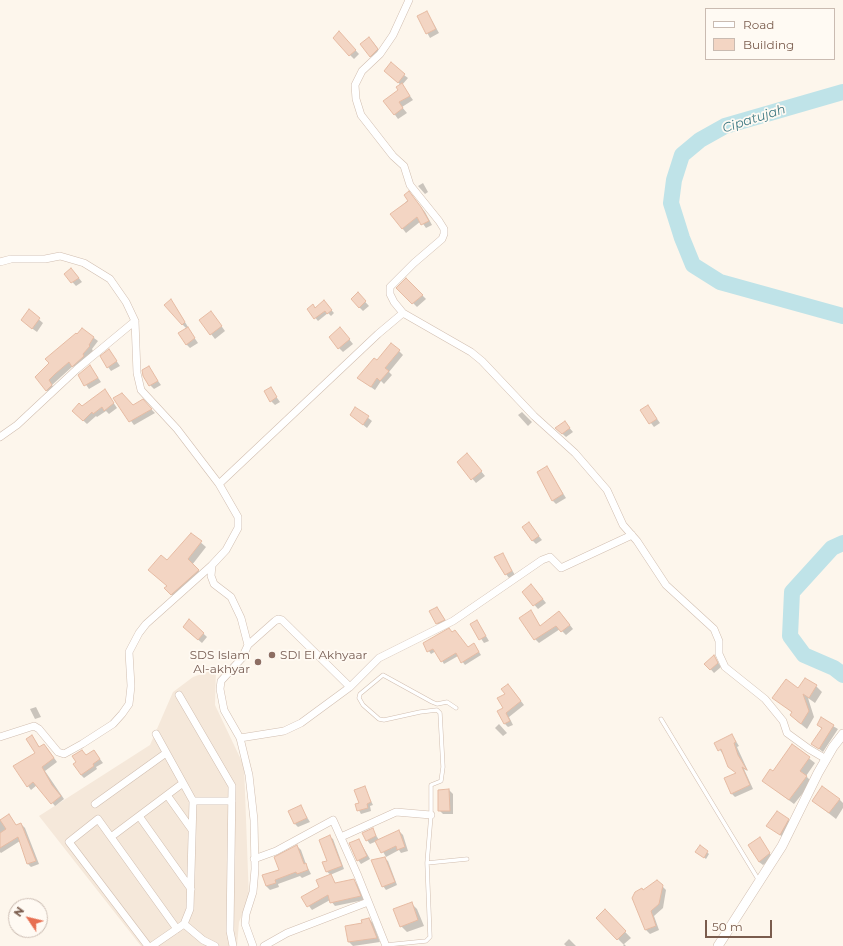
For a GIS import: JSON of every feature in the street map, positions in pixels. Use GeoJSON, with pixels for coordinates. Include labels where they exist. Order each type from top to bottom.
{"type":"FeatureCollection","features":[{"type":"Feature","properties":{"kind":"street"},"geometry":{"type":"LineString","coordinates":[[409,0],[393,36],[380,54],[362,71],[355,85],[356,99],[361,115],[393,156],[404,166],[413,189],[444,229],[442,239],[414,263],[390,287],[390,294],[394,302],[403,313],[471,352],[494,372],[534,416],[575,453],[607,490],[623,525],[632,535],[666,584],[714,629],[719,641],[719,654],[726,667],[765,699],[783,721],[787,733],[826,759]]}},
{"type":"Feature","properties":{"kind":"street"},"geometry":{"type":"LineString","coordinates":[[0,262],[11,259],[45,259],[60,256],[84,263],[110,279],[126,302],[135,321],[137,373],[141,390],[177,429],[219,484],[240,523],[226,550],[212,565],[146,624],[139,633],[129,652],[131,686],[129,704],[113,724],[64,754],[58,752],[39,729],[34,726],[0,737]]}},
{"type":"Feature","properties":{"kind":"street"},"geometry":{"type":"LineString","coordinates":[[219,484],[372,340],[403,313]]}},
{"type":"Feature","properties":{"kind":"street"},"geometry":{"type":"LineString","coordinates":[[0,437],[17,425],[76,369],[135,321]]}},
{"type":"Feature","properties":{"kind":"street"},"geometry":{"type":"LineString","coordinates":[[240,738],[284,731],[301,723],[350,687],[379,658],[453,621],[542,560],[550,557],[561,568],[632,535]]}},
{"type":"Feature","properties":{"kind":"street"},"geometry":{"type":"LineString","coordinates":[[212,565],[211,576],[214,584],[231,597],[242,618],[248,645]]}},
{"type":"Feature","properties":{"kind":"street"},"geometry":{"type":"LineString","coordinates":[[253,946],[245,924],[246,914],[253,892],[254,859],[254,820],[249,775],[240,738],[224,710],[220,689],[222,681],[242,658],[248,645],[278,619],[282,620],[350,687]]}},
{"type":"Feature","properties":{"kind":"street"},"geometry":{"type":"LineString","coordinates":[[179,695],[232,786],[230,931],[233,946]]}},
{"type":"Feature","properties":{"kind":"street"},"geometry":{"type":"LineString","coordinates":[[152,946],[180,926],[190,909],[193,801],[156,734]]}},
{"type":"Feature","properties":{"kind":"street"},"geometry":{"type":"LineString","coordinates":[[718,946],[782,846],[826,759],[843,734]]}},
{"type":"Feature","properties":{"kind":"street"},"geometry":{"type":"LineString","coordinates":[[95,804],[166,753]]}},
{"type":"Feature","properties":{"kind":"street"},"geometry":{"type":"LineString","coordinates":[[111,837],[183,783]]}},
{"type":"Feature","properties":{"kind":"street"},"geometry":{"type":"LineString","coordinates":[[167,795],[192,830]]}},
{"type":"Feature","properties":{"kind":"street"},"geometry":{"type":"LineString","coordinates":[[193,801],[232,801]]}},
{"type":"Feature","properties":{"kind":"street"},"geometry":{"type":"LineString","coordinates":[[341,837],[396,812],[431,815]]}},
{"type":"Feature","properties":{"kind":"street"},"geometry":{"type":"LineString","coordinates":[[138,816],[191,889]]}},
{"type":"Feature","properties":{"kind":"street"},"geometry":{"type":"LineString","coordinates":[[148,946],[69,842],[98,819],[180,926],[215,946]]}},
{"type":"Feature","properties":{"kind":"street"},"geometry":{"type":"LineString","coordinates":[[254,859],[276,851],[330,820],[335,822],[379,925],[386,946]]}},
{"type":"Feature","properties":{"kind":"street"},"geometry":{"type":"LineString","coordinates":[[264,946],[287,933],[368,902]]}},
{"type":"Feature","properties":{"kind":"lane"},"geometry":{"type":"LineString","coordinates":[[386,946],[426,941],[430,937],[426,863],[431,815],[431,784],[441,782],[443,767],[440,713],[437,710],[414,712],[384,720],[379,719],[372,714],[359,698],[360,694],[383,675],[436,704],[447,702],[456,708]]}},
{"type":"Feature","properties":{"kind":"lane"},"geometry":{"type":"LineString","coordinates":[[661,719],[759,880]]}},
{"type":"Feature","properties":{"kind":"lane"},"geometry":{"type":"LineString","coordinates":[[426,863],[467,859]]}},
{"type":"Feature","properties":{"kind":"shaded area"},"geometry":{"type":"Polygon","coordinates":[[[216,669],[215,705],[244,766],[249,899],[239,922],[237,946],[141,946],[39,816],[150,745],[173,692],[193,677],[216,669]]]}},
{"type":"Feature","properties":{"kind":"building"},"geometry":{"type":"Polygon","coordinates":[[[427,11],[436,29],[426,34],[417,16],[427,11]]]}},
{"type":"Feature","properties":{"kind":"building"},"geometry":{"type":"Polygon","coordinates":[[[339,31],[356,50],[349,56],[333,38],[339,31]]]}},
{"type":"Feature","properties":{"kind":"building"},"geometry":{"type":"Polygon","coordinates":[[[369,37],[378,49],[370,57],[360,44],[369,37]]]}},
{"type":"Feature","properties":{"kind":"building"},"geometry":{"type":"Polygon","coordinates":[[[391,62],[405,74],[398,83],[384,71],[391,62]]]}},
{"type":"Feature","properties":{"kind":"building"},"geometry":{"type":"Polygon","coordinates":[[[402,83],[410,96],[399,102],[403,108],[394,115],[383,101],[398,90],[396,87],[402,83]]]}},
{"type":"Feature","properties":{"kind":"building"},"geometry":{"type":"Polygon","coordinates":[[[409,191],[429,221],[421,225],[417,217],[402,229],[390,214],[408,201],[404,195],[409,191]]]}},
{"type":"Feature","properties":{"kind":"building"},"geometry":{"type":"Polygon","coordinates":[[[71,268],[79,278],[71,283],[64,274],[71,268]]]}},
{"type":"Feature","properties":{"kind":"building"},"geometry":{"type":"Polygon","coordinates":[[[406,278],[423,295],[412,304],[396,288],[406,278]]]}},
{"type":"Feature","properties":{"kind":"building"},"geometry":{"type":"Polygon","coordinates":[[[358,292],[366,301],[359,308],[351,299],[358,292]]]}},
{"type":"Feature","properties":{"kind":"building"},"geometry":{"type":"Polygon","coordinates":[[[171,299],[185,322],[182,325],[164,305],[171,299]]]}},
{"type":"Feature","properties":{"kind":"building"},"geometry":{"type":"Polygon","coordinates":[[[324,300],[332,310],[327,314],[325,311],[314,319],[307,309],[313,304],[315,308],[324,300]]]}},
{"type":"Feature","properties":{"kind":"building"},"geometry":{"type":"Polygon","coordinates":[[[29,309],[40,318],[32,329],[21,320],[29,309]]]}},
{"type":"Feature","properties":{"kind":"building"},"geometry":{"type":"Polygon","coordinates":[[[211,311],[222,326],[210,335],[199,320],[211,311]]]}},
{"type":"Feature","properties":{"kind":"building"},"geometry":{"type":"Polygon","coordinates":[[[188,327],[195,338],[186,345],[178,333],[188,327]]]}},
{"type":"Feature","properties":{"kind":"building"},"geometry":{"type":"Polygon","coordinates":[[[340,327],[350,339],[338,349],[329,337],[340,327]]]}},
{"type":"Feature","properties":{"kind":"building"},"geometry":{"type":"Polygon","coordinates":[[[82,328],[94,337],[89,345],[90,346],[83,354],[84,356],[72,367],[69,362],[49,380],[52,385],[46,391],[35,377],[49,363],[45,359],[76,333],[77,334],[82,328]]]}},
{"type":"Feature","properties":{"kind":"building"},"geometry":{"type":"Polygon","coordinates":[[[391,343],[400,350],[385,368],[389,371],[380,381],[377,378],[371,387],[357,378],[374,358],[377,360],[391,343]]]}},
{"type":"Feature","properties":{"kind":"building"},"geometry":{"type":"Polygon","coordinates":[[[109,349],[117,361],[107,368],[100,356],[109,349]]]}},
{"type":"Feature","properties":{"kind":"building"},"geometry":{"type":"Polygon","coordinates":[[[90,365],[98,378],[84,386],[78,375],[90,365]]]}},
{"type":"Feature","properties":{"kind":"building"},"geometry":{"type":"Polygon","coordinates":[[[149,366],[158,381],[149,386],[143,376],[142,370],[149,366]]]}},
{"type":"Feature","properties":{"kind":"building"},"geometry":{"type":"Polygon","coordinates":[[[271,387],[277,397],[270,402],[264,391],[271,387]]]}},
{"type":"Feature","properties":{"kind":"building"},"geometry":{"type":"Polygon","coordinates":[[[105,389],[114,403],[104,411],[102,407],[93,414],[92,412],[83,421],[72,411],[79,403],[82,406],[105,389]]]}},
{"type":"Feature","properties":{"kind":"building"},"geometry":{"type":"Polygon","coordinates":[[[122,393],[133,405],[143,399],[152,409],[129,422],[113,398],[122,393]]]}},
{"type":"Feature","properties":{"kind":"building"},"geometry":{"type":"Polygon","coordinates":[[[648,405],[657,419],[649,424],[640,410],[648,405]]]}},
{"type":"Feature","properties":{"kind":"building"},"geometry":{"type":"Polygon","coordinates":[[[355,407],[369,416],[363,425],[350,415],[355,407]]]}},
{"type":"Feature","properties":{"kind":"building"},"geometry":{"type":"Polygon","coordinates":[[[565,421],[570,428],[562,434],[555,428],[565,421]]]}},
{"type":"Feature","properties":{"kind":"building"},"geometry":{"type":"Polygon","coordinates":[[[467,453],[482,471],[471,480],[457,462],[467,453]]]}},
{"type":"Feature","properties":{"kind":"building"},"geometry":{"type":"Polygon","coordinates":[[[547,466],[563,494],[552,501],[537,472],[547,466]]]}},
{"type":"Feature","properties":{"kind":"building"},"geometry":{"type":"Polygon","coordinates":[[[529,522],[539,536],[532,541],[522,527],[529,522]]]}},
{"type":"Feature","properties":{"kind":"building"},"geometry":{"type":"Polygon","coordinates":[[[191,533],[202,541],[188,559],[199,570],[171,595],[164,588],[167,586],[148,570],[161,555],[167,560],[191,533]]]}},
{"type":"Feature","properties":{"kind":"building"},"geometry":{"type":"Polygon","coordinates":[[[503,553],[512,571],[505,575],[494,557],[503,553]]]}},
{"type":"Feature","properties":{"kind":"building"},"geometry":{"type":"Polygon","coordinates":[[[531,584],[543,599],[533,606],[522,592],[531,584]]]}},
{"type":"Feature","properties":{"kind":"building"},"geometry":{"type":"Polygon","coordinates":[[[437,607],[445,620],[436,624],[429,611],[437,607]]]}},
{"type":"Feature","properties":{"kind":"building"},"geometry":{"type":"Polygon","coordinates":[[[531,610],[540,626],[559,611],[570,625],[561,632],[556,626],[534,640],[519,618],[531,610]]]}},
{"type":"Feature","properties":{"kind":"building"},"geometry":{"type":"Polygon","coordinates":[[[189,619],[204,633],[198,640],[183,627],[189,619]]]}},
{"type":"Feature","properties":{"kind":"building"},"geometry":{"type":"Polygon","coordinates":[[[477,620],[486,636],[479,640],[470,624],[477,620]]]}},
{"type":"Feature","properties":{"kind":"building"},"geometry":{"type":"Polygon","coordinates":[[[449,628],[452,632],[455,630],[468,647],[474,643],[479,652],[461,663],[456,653],[441,662],[433,649],[427,652],[423,643],[449,628]]]}},
{"type":"Feature","properties":{"kind":"building"},"geometry":{"type":"Polygon","coordinates":[[[714,655],[718,663],[710,670],[704,664],[714,655]]]}},
{"type":"Feature","properties":{"kind":"building"},"geometry":{"type":"Polygon","coordinates":[[[805,678],[817,685],[809,698],[803,694],[809,711],[801,724],[790,715],[792,712],[772,698],[786,679],[798,688],[805,678]]]}},
{"type":"Feature","properties":{"kind":"building"},"geometry":{"type":"Polygon","coordinates":[[[508,684],[521,701],[506,713],[510,721],[504,724],[497,711],[503,708],[497,698],[505,694],[501,689],[508,684]]]}},
{"type":"Feature","properties":{"kind":"building"},"geometry":{"type":"Polygon","coordinates":[[[821,717],[834,725],[819,749],[811,744],[822,728],[817,725],[821,717]]]}},
{"type":"Feature","properties":{"kind":"building"},"geometry":{"type":"Polygon","coordinates":[[[732,734],[736,742],[734,743],[738,755],[747,770],[742,767],[750,785],[731,794],[724,778],[736,773],[728,767],[721,749],[718,751],[714,743],[732,734]]]}},
{"type":"Feature","properties":{"kind":"building"},"geometry":{"type":"Polygon","coordinates":[[[32,735],[39,747],[44,744],[54,758],[42,767],[52,785],[61,796],[51,804],[33,782],[27,787],[13,766],[35,753],[26,739],[32,735]]]}},
{"type":"Feature","properties":{"kind":"building"},"geometry":{"type":"Polygon","coordinates":[[[792,744],[810,757],[800,771],[807,776],[789,800],[762,781],[770,769],[773,771],[792,744]]]}},
{"type":"Feature","properties":{"kind":"building"},"geometry":{"type":"Polygon","coordinates":[[[82,750],[86,755],[94,750],[100,759],[93,764],[94,766],[81,775],[73,764],[76,762],[72,756],[82,750]]]}},
{"type":"Feature","properties":{"kind":"building"},"geometry":{"type":"Polygon","coordinates":[[[365,786],[371,802],[367,804],[368,808],[357,811],[355,804],[359,803],[354,790],[365,786]]]}},
{"type":"Feature","properties":{"kind":"building"},"geometry":{"type":"Polygon","coordinates":[[[822,786],[840,799],[829,813],[812,801],[822,786]]]}},
{"type":"Feature","properties":{"kind":"building"},"geometry":{"type":"Polygon","coordinates":[[[449,789],[450,811],[438,811],[438,790],[449,789]]]}},
{"type":"Feature","properties":{"kind":"building"},"geometry":{"type":"Polygon","coordinates":[[[301,805],[307,818],[294,824],[288,811],[301,805]]]}},
{"type":"Feature","properties":{"kind":"building"},"geometry":{"type":"Polygon","coordinates":[[[777,811],[789,819],[780,835],[766,826],[777,811]]]}},
{"type":"Feature","properties":{"kind":"building"},"geometry":{"type":"Polygon","coordinates":[[[9,814],[16,825],[21,823],[36,861],[27,864],[18,837],[0,848],[0,833],[6,829],[0,820],[9,814]]]}},
{"type":"Feature","properties":{"kind":"building"},"geometry":{"type":"Polygon","coordinates":[[[373,828],[376,836],[366,841],[362,833],[373,828]]]}},
{"type":"Feature","properties":{"kind":"building"},"geometry":{"type":"Polygon","coordinates":[[[399,830],[405,847],[397,850],[396,846],[381,853],[375,841],[399,830]]]}},
{"type":"Feature","properties":{"kind":"building"},"geometry":{"type":"Polygon","coordinates":[[[330,835],[342,866],[326,872],[322,862],[327,861],[319,840],[330,835]]]}},
{"type":"Feature","properties":{"kind":"building"},"geometry":{"type":"Polygon","coordinates":[[[760,837],[770,853],[759,862],[748,845],[760,837]]]}},
{"type":"Feature","properties":{"kind":"building"},"geometry":{"type":"Polygon","coordinates":[[[359,839],[367,856],[357,861],[349,843],[359,839]]]}},
{"type":"Feature","properties":{"kind":"building"},"geometry":{"type":"Polygon","coordinates":[[[297,845],[304,864],[306,863],[308,870],[297,874],[296,872],[275,880],[276,883],[266,886],[262,875],[279,870],[274,857],[297,845]]]}},
{"type":"Feature","properties":{"kind":"building"},"geometry":{"type":"Polygon","coordinates":[[[700,845],[708,851],[704,858],[695,852],[700,845]]]}},
{"type":"Feature","properties":{"kind":"building"},"geometry":{"type":"Polygon","coordinates":[[[385,857],[395,882],[382,887],[371,860],[385,857]]]}},
{"type":"Feature","properties":{"kind":"building"},"geometry":{"type":"Polygon","coordinates":[[[331,874],[335,883],[354,879],[361,896],[330,903],[328,895],[307,907],[301,897],[319,887],[316,880],[331,874]]]}},
{"type":"Feature","properties":{"kind":"building"},"geometry":{"type":"Polygon","coordinates":[[[657,880],[663,885],[659,904],[651,911],[656,926],[645,930],[632,898],[635,892],[642,888],[643,890],[657,880]]]}},
{"type":"Feature","properties":{"kind":"building"},"geometry":{"type":"Polygon","coordinates":[[[412,902],[418,920],[400,927],[393,909],[412,902]]]}},
{"type":"Feature","properties":{"kind":"building"},"geometry":{"type":"Polygon","coordinates":[[[605,909],[626,931],[617,940],[596,918],[605,909]]]}},
{"type":"Feature","properties":{"kind":"building"},"geometry":{"type":"Polygon","coordinates":[[[369,918],[377,938],[348,942],[345,926],[362,923],[361,920],[369,918]]]}},
{"type":"Feature","properties":{"kind":"waterway","name":"Cipatujah"},"geometry":{"type":"LineString","coordinates":[[843,92],[725,126],[700,140],[682,155],[674,180],[671,203],[682,238],[693,265],[720,282],[843,316]]}},
{"type":"Feature","properties":{"kind":"waterway","name":"Cipatujah"},"geometry":{"type":"LineString","coordinates":[[843,543],[832,548],[792,592],[790,636],[804,655],[834,668],[843,675]]}},
{"type":"Feature","properties":{"kind":"place","name":"SDI El Akhyaar"},"geometry":{"type":"Point","coordinates":[272,655]}},
{"type":"Feature","properties":{"kind":"place","name":"SDS Islam Al-akhyar"},"geometry":{"type":"Point","coordinates":[258,662]}}]}
